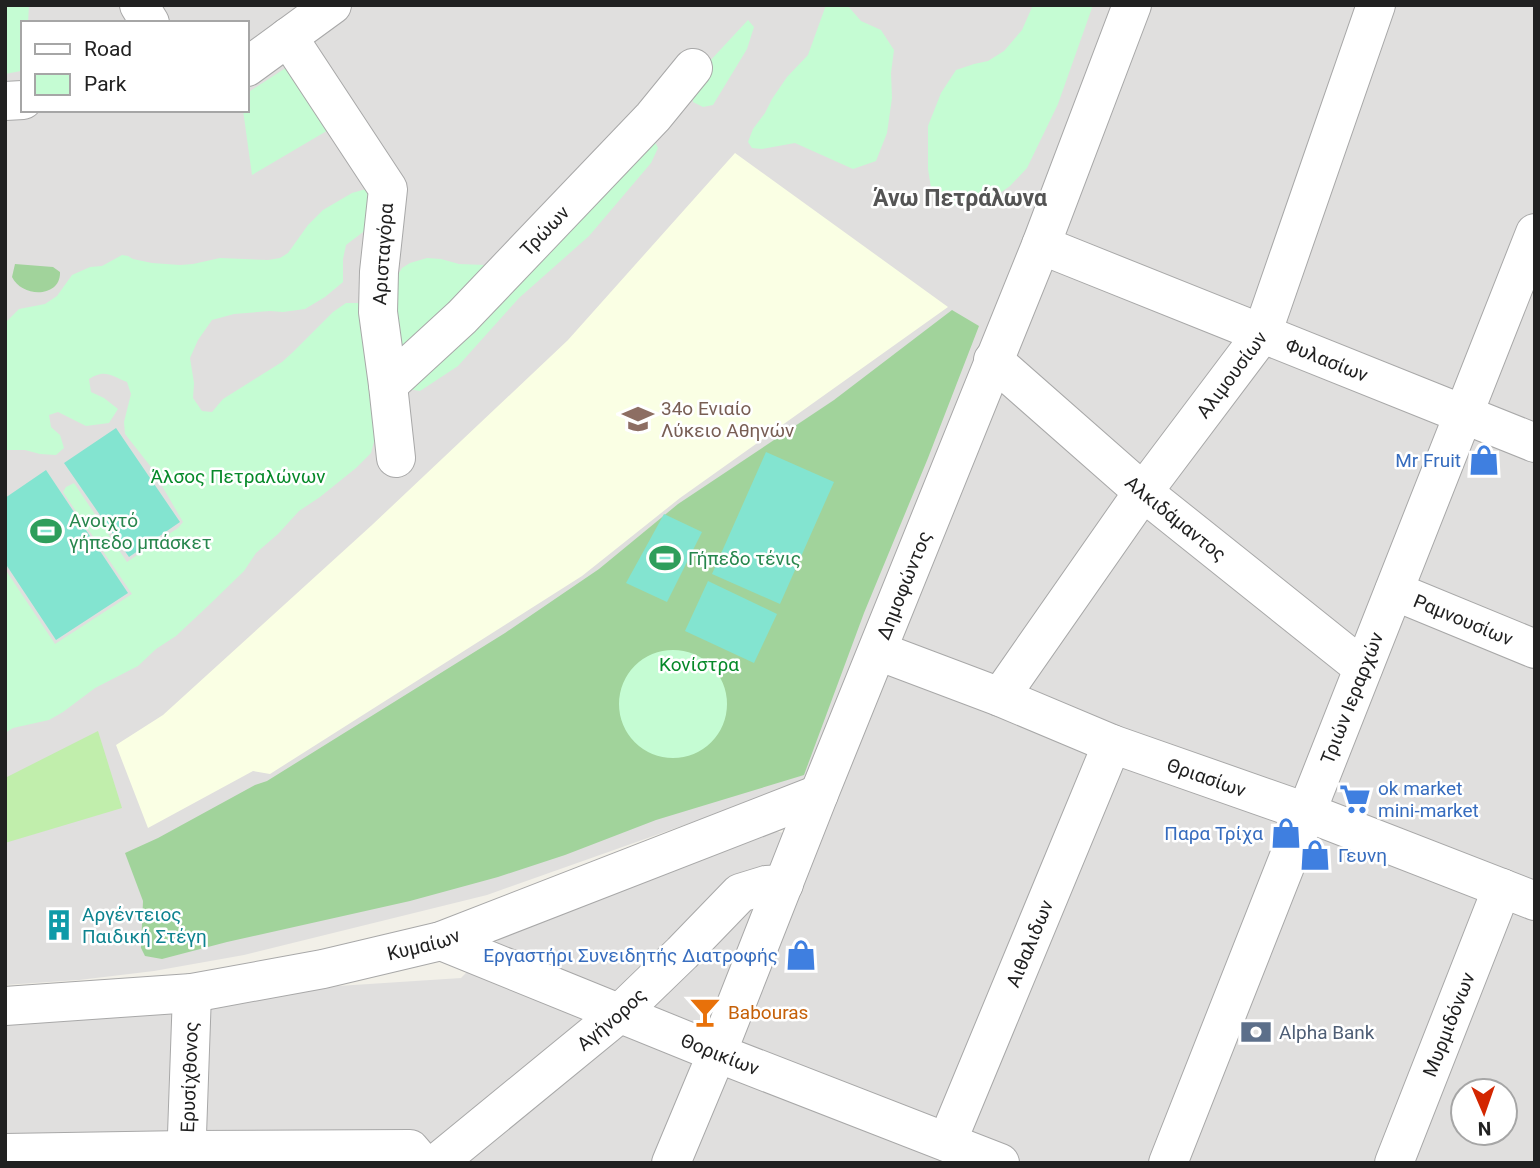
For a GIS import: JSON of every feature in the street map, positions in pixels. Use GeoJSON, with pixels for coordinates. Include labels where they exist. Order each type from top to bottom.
{"type":"FeatureCollection","features":[{"type":"Feature","properties":{"kind":"street"},"geometry":{"type":"LineString","coordinates":[[139,5],[149,21]]}},
{"type":"Feature","properties":{"kind":"street"},"geometry":{"type":"LineString","coordinates":[[248,65],[331,5]]}},
{"type":"Feature","properties":{"kind":"street","name":"Δημοφώντος"},"geometry":{"type":"LineString","coordinates":[[671,1163],[1041,245],[1132,5]]}},
{"type":"Feature","properties":{"kind":"street","name":"Αλιμουσίων"},"geometry":{"type":"LineString","coordinates":[[1000,697],[1143,492],[1262,334],[1376,5]]}},
{"type":"Feature","properties":{"kind":"street","name":"Αρισταγόρα"},"geometry":{"type":"LineString","coordinates":[[288,37],[388,189],[379,272],[378,312],[396,458]]}},
{"type":"Feature","properties":{"kind":"street","name":"Τρώων"},"geometry":{"type":"LineString","coordinates":[[388,385],[462,317],[653,117],[693,68]]}},
{"type":"Feature","properties":{"kind":"street","name":"Τριών Ιεραρχών"},"geometry":{"type":"LineString","coordinates":[[1168,1163],[1535,233]]}},
{"type":"Feature","properties":{"kind":"street","name":"Φυλασίων"},"geometry":{"type":"LineString","coordinates":[[1041,245],[1535,443]]}},
{"type":"Feature","properties":{"kind":"street","name":"Αλκιδάμαντος"},"geometry":{"type":"LineString","coordinates":[[993,360],[1143,492],[1363,668]]}},
{"type":"Feature","properties":{"kind":"street","name":"Ραμνουσίων"},"geometry":{"type":"LineString","coordinates":[[1394,591],[1535,649]]}},
{"type":"Feature","properties":{"kind":"street","name":"Θριασίων"},"geometry":{"type":"LineString","coordinates":[[877,652],[1000,697],[1112,744],[1306,812],[1518,895]]}},
{"type":"Feature","properties":{"kind":"street","name":"Αιθαλιδων"},"geometry":{"type":"LineString","coordinates":[[947,1142],[1112,744]]}},
{"type":"Feature","properties":{"kind":"street","name":"Κυμαίων"},"geometry":{"type":"LineString","coordinates":[[5,1006],[192,993],[323,969],[441,941],[819,794]]}},
{"type":"Feature","properties":{"kind":"street","name":"Αγήνορος"},"geometry":{"type":"LineString","coordinates":[[437,1163],[620,1013],[740,893],[765,885],[784,884]]}},
{"type":"Feature","properties":{"kind":"street","name":"Μυρμιδόνων"},"geometry":{"type":"LineString","coordinates":[[1394,1163],[1518,895]]}},
{"type":"Feature","properties":{"kind":"street","name":"Θορικίων"},"geometry":{"type":"LineString","coordinates":[[441,941],[717,1053],[1000,1163]]}},
{"type":"Feature","properties":{"kind":"street","name":"Ερυσίχθονος"},"geometry":{"type":"LineString","coordinates":[[186,1156],[192,993]]}},
{"type":"Feature","properties":{"kind":"street"},"geometry":{"type":"LineString","coordinates":[[5,1153],[186,1156],[410,1149],[422,1163]]}},
{"type":"Feature","properties":{"kind":"shaded area"},"geometry":{"type":"Polygon","coordinates":[[[5,5],[1120,5],[811,782],[487,895],[244,955],[154,971],[5,985],[5,5]]]}},
{"type":"Feature","properties":{"kind":"shaded area"},"geometry":{"type":"Polygon","coordinates":[[[1146,5],[1535,5],[1535,436],[1051,246],[1146,5]]]}},
{"type":"Feature","properties":{"kind":"shaded area","name":"34ο Ενιαίο Λύκειο Αθηνών"},"geometry":{"type":"Polygon","coordinates":[[[735,153],[948,307],[680,498],[582,576],[270,774],[253,771],[148,828],[116,745],[163,715],[372,525],[568,340],[735,153]]]}},
{"type":"Feature","properties":{"kind":"shaded area"},"geometry":{"type":"Polygon","coordinates":[[[1047,256],[1535,448],[1535,1163],[5,1163],[5,1008],[461,978],[508,930],[767,830],[814,838],[1047,256]]]}},
{"type":"Feature","properties":{"kind":"shaded area","name":"Ανοιχτό γήπεδο μπάσκετ"},"geometry":{"type":"Polygon","coordinates":[[[116,428],[180,522],[129,557],[64,463],[116,428]]]}},
{"type":"Feature","properties":{"kind":"shaded area"},"geometry":{"type":"Polygon","coordinates":[[[766,452],[834,482],[780,604],[712,574],[766,452]]]}},
{"type":"Feature","properties":{"kind":"shaded area","name":"Ανοιχτό γήπεδο μπάσκετ"},"geometry":{"type":"Polygon","coordinates":[[[46,470],[128,593],[56,640],[5,563],[5,498],[46,470]]]}},
{"type":"Feature","properties":{"kind":"shaded area","name":"Γήπεδο τένις"},"geometry":{"type":"Polygon","coordinates":[[[664,514],[702,532],[667,602],[626,583],[664,514]]]}},
{"type":"Feature","properties":{"kind":"shaded area"},"geometry":{"type":"Polygon","coordinates":[[[708,581],[777,614],[754,663],[685,631],[708,581]]]}},
{"type":"Feature","properties":{"kind":"green space"},"geometry":{"type":"Polygon","coordinates":[[[5,5],[29,5],[28,21],[21,21],[21,71],[5,74],[5,5]]]}},
{"type":"Feature","properties":{"kind":"green space"},"geometry":{"type":"Polygon","coordinates":[[[826,5],[847,5],[861,21],[881,30],[894,50],[887,133],[876,161],[853,169],[795,143],[762,149],[752,148],[748,142],[753,129],[787,77],[808,55],[826,5]]]}},
{"type":"Feature","properties":{"kind":"green space"},"geometry":{"type":"Polygon","coordinates":[[[1033,5],[1093,5],[1058,104],[1027,168],[1010,186],[996,196],[970,207],[945,204],[932,194],[928,169],[928,126],[941,93],[956,70],[988,61],[1004,51],[1022,30],[1033,5]]]}},
{"type":"Feature","properties":{"kind":"green space"},"geometry":{"type":"Polygon","coordinates":[[[748,20],[754,27],[747,49],[713,105],[703,107],[693,102],[693,96],[708,63],[748,20]]]}},
{"type":"Feature","properties":{"kind":"green space"},"geometry":{"type":"Polygon","coordinates":[[[304,56],[347,119],[252,175],[243,112],[248,112],[248,92],[304,56]]]}},
{"type":"Feature","properties":{"kind":"green space"},"geometry":{"type":"Polygon","coordinates":[[[654,140],[658,148],[651,163],[589,236],[519,298],[458,366],[420,391],[408,389],[396,363],[394,281],[402,268],[427,258],[459,264],[485,265],[654,140]]]}},
{"type":"Feature","properties":{"kind":"green space","name":"Άλσος Πετραλώνων"},"geometry":{"type":"Polygon","coordinates":[[[373,187],[367,229],[346,245],[343,282],[305,309],[234,314],[212,320],[190,358],[194,383],[193,398],[202,411],[212,412],[223,399],[282,362],[333,312],[346,303],[359,303],[364,311],[378,427],[371,453],[320,497],[299,511],[209,605],[138,666],[95,688],[49,720],[13,728],[5,733],[5,569],[55,644],[132,594],[63,492],[66,487],[74,483],[127,562],[183,522],[151,467],[125,434],[124,422],[131,394],[127,382],[112,375],[99,374],[89,379],[91,392],[118,409],[109,423],[86,426],[58,412],[49,415],[51,427],[60,435],[64,448],[56,455],[5,450],[5,323],[19,309],[45,304],[57,296],[72,275],[90,267],[102,266],[122,255],[152,263],[180,265],[220,258],[280,258],[288,253],[308,225],[323,210],[352,193],[373,187]]]}},
{"type":"Feature","properties":{"kind":"green space"},"geometry":{"type":"Polygon","coordinates":[[[15,264],[53,267],[60,272],[59,281],[48,291],[32,292],[24,289],[12,277],[15,264]]]}},
{"type":"Feature","properties":{"kind":"green space","name":"Κονίστρα"},"geometry":{"type":"Polygon","coordinates":[[[952,310],[979,326],[864,613],[804,775],[656,820],[498,877],[410,901],[162,959],[145,956],[141,948],[143,901],[125,853],[267,781],[505,633],[599,569],[678,504],[834,400],[952,310]]]}},
{"type":"Feature","properties":{"kind":"green space"},"geometry":{"type":"Polygon","coordinates":[[[673,650],[694,654],[711,666],[723,683],[727,704],[723,725],[711,742],[694,754],[673,758],[652,754],[635,742],[623,725],[619,704],[623,683],[635,666],[652,654],[673,650]]]}},
{"type":"Feature","properties":{"kind":"green space"},"geometry":{"type":"Polygon","coordinates":[[[98,731],[122,808],[5,843],[5,778],[98,731]]]}},
{"type":"Feature","properties":{"kind":"place","name":"34ο Ενιαίο Λύκειο Αθηνών"},"geometry":{"type":"Point","coordinates":[638,419]}},
{"type":"Feature","properties":{"kind":"place","name":"Mr Fruit"},"geometry":{"type":"Point","coordinates":[1484,460]}},
{"type":"Feature","properties":{"kind":"place","name":"Ανοιχτό γήπεδο μπάσκετ"},"geometry":{"type":"Point","coordinates":[46,531]}},
{"type":"Feature","properties":{"kind":"place","name":"Γήπεδο τένις"},"geometry":{"type":"Point","coordinates":[665,558]}},
{"type":"Feature","properties":{"kind":"place","name":"ok market mini-market"},"geometry":{"type":"Point","coordinates":[1355,799]}},
{"type":"Feature","properties":{"kind":"place","name":"Παρα Τρίχα"},"geometry":{"type":"Point","coordinates":[1286,833]}},
{"type":"Feature","properties":{"kind":"place","name":"Γευνη"},"geometry":{"type":"Point","coordinates":[1315,855]}},
{"type":"Feature","properties":{"kind":"place","name":"Αργέντειος Παιδική Στέγη"},"geometry":{"type":"Point","coordinates":[59,925]}},
{"type":"Feature","properties":{"kind":"place","name":"Εργαστήρι Συνειδητής Διατροφής"},"geometry":{"type":"Point","coordinates":[801,955]}},
{"type":"Feature","properties":{"kind":"place","name":"Babouras"},"geometry":{"type":"Point","coordinates":[705,1012]}},
{"type":"Feature","properties":{"kind":"place","name":"Alpha Bank"},"geometry":{"type":"Point","coordinates":[1256,1032]}},
{"type":"Feature","properties":{"kind":"district","name":"Άνω Πετράλωνα"},"geometry":{"type":"Point","coordinates":[960,198]}}]}
